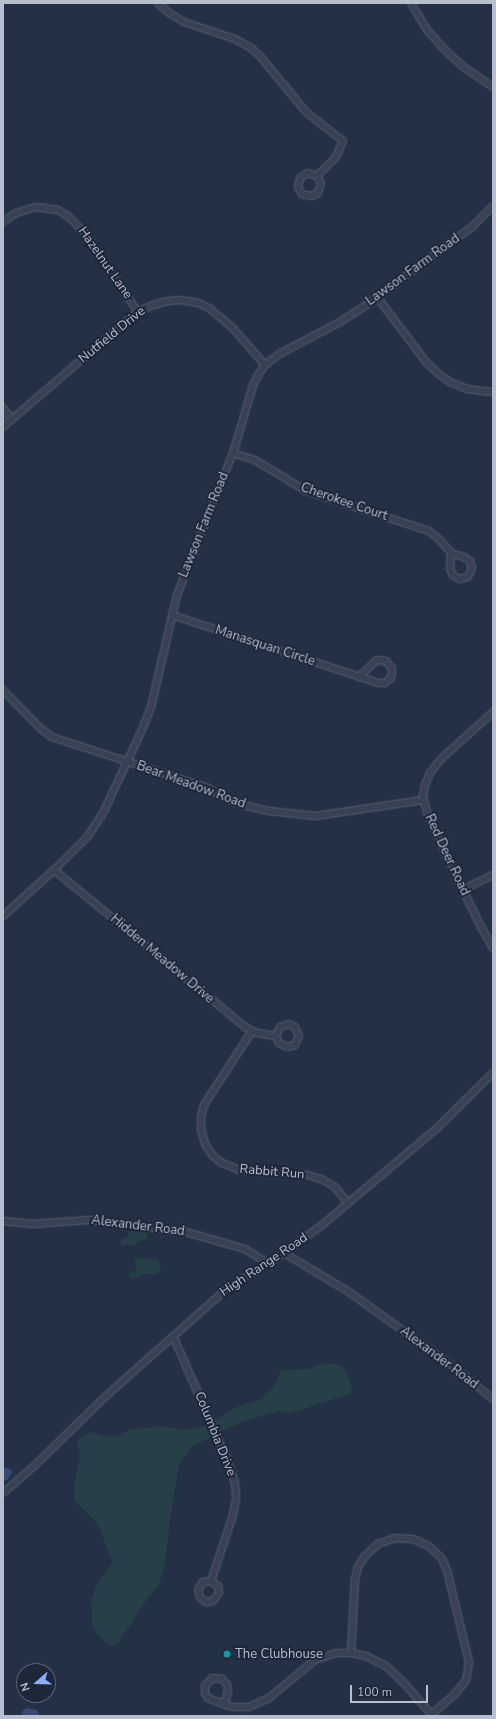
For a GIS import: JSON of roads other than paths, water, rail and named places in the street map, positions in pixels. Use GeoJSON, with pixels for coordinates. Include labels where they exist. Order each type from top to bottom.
{"type":"FeatureCollection","features":[{"type":"Feature","properties":{"kind":"street"},"geometry":{"type":"LineString","coordinates":[[158,3],[169,13],[184,22],[235,39],[251,48],[260,56],[306,112],[343,141],[336,157],[317,176]]}},
{"type":"Feature","properties":{"kind":"street"},"geometry":{"type":"LineString","coordinates":[[411,3],[428,31],[444,50],[472,73],[493,87]]}},
{"type":"Feature","properties":{"kind":"street","name":"Lawson Farm Road"},"geometry":{"type":"LineString","coordinates":[[3,916],[84,841],[95,827],[127,762],[151,707],[172,615],[185,572],[233,453],[253,386],[264,366],[297,343],[340,322],[377,297],[468,230],[493,206]]}},
{"type":"Feature","properties":{"kind":"street","name":"Hazelnut Lane"},"geometry":{"type":"LineString","coordinates":[[3,222],[16,213],[36,207],[58,210],[69,217],[84,232],[138,312]]}},
{"type":"Feature","properties":{"kind":"street"},"geometry":{"type":"LineString","coordinates":[[377,297],[426,364],[438,374],[450,382],[467,389],[493,392]]}},
{"type":"Feature","properties":{"kind":"street","name":"Nutfield Drive"},"geometry":{"type":"LineString","coordinates":[[3,427],[138,312],[150,306],[168,301],[180,300],[198,302],[209,308],[223,319],[264,366]]}},
{"type":"Feature","properties":{"kind":"street"},"geometry":{"type":"LineString","coordinates":[[3,408],[12,419]]}},
{"type":"Feature","properties":{"kind":"street","name":"Cherokee Court"},"geometry":{"type":"LineString","coordinates":[[233,453],[249,457],[261,463],[306,491],[423,528],[437,537],[451,553],[464,557],[470,561],[472,568],[468,577],[459,579],[451,573],[451,553]]}},
{"type":"Feature","properties":{"kind":"street","name":"Manasquan Circle"},"geometry":{"type":"LineString","coordinates":[[172,615],[359,677],[383,683],[391,678],[392,668],[386,661],[377,660],[359,677]]}},
{"type":"Feature","properties":{"kind":"street","name":"Bear Meadow Road"},"geometry":{"type":"LineString","coordinates":[[3,690],[40,728],[52,737],[208,788],[235,803],[270,811],[309,816],[424,800]]}},
{"type":"Feature","properties":{"kind":"street","name":"Red Deer Road"},"geometry":{"type":"LineString","coordinates":[[493,712],[441,759],[430,773],[425,785],[424,800],[430,821],[481,927],[493,948]]}},
{"type":"Feature","properties":{"kind":"street","name":"Hidden Meadow Drive"},"geometry":{"type":"LineString","coordinates":[[54,870],[238,1022],[252,1031],[276,1036]]}},
{"type":"Feature","properties":{"kind":"street"},"geometry":{"type":"LineString","coordinates":[[464,889],[493,875]]}},
{"type":"Feature","properties":{"kind":"street","name":"Rabbit Run"},"geometry":{"type":"LineString","coordinates":[[252,1031],[204,1105],[201,1117],[201,1129],[206,1146],[213,1156],[222,1163],[239,1170],[308,1176],[323,1180],[335,1187],[348,1203]]}},
{"type":"Feature","properties":{"kind":"street","name":"High Range Road"},"geometry":{"type":"LineString","coordinates":[[3,1493],[36,1464],[106,1396],[228,1288],[284,1252],[348,1203],[437,1128],[493,1073]]}},
{"type":"Feature","properties":{"kind":"street","name":"Alexander Road"},"geometry":{"type":"LineString","coordinates":[[3,1221],[33,1224],[88,1220],[186,1232],[245,1249],[267,1263]]}},
{"type":"Feature","properties":{"kind":"street","name":"Alexander Road"},"geometry":{"type":"LineString","coordinates":[[284,1252],[349,1292],[455,1368],[493,1399]]}},
{"type":"Feature","properties":{"kind":"street","name":"Columbia Drive"},"geometry":{"type":"LineString","coordinates":[[173,1336],[217,1434],[233,1475],[236,1499],[231,1523],[211,1581]]}},
{"type":"Feature","properties":{"kind":"street"},"geometry":{"type":"LineString","coordinates":[[224,1704],[228,1692],[227,1684],[222,1679],[212,1678],[206,1683],[205,1693],[210,1699],[224,1704],[240,1708],[259,1704],[269,1698],[316,1660],[336,1653],[351,1653],[366,1656],[386,1666],[432,1715],[454,1695],[464,1683],[467,1677],[469,1662],[447,1570],[442,1559],[430,1546],[413,1539],[395,1538],[378,1544],[364,1557],[358,1567],[355,1579],[351,1653]]}},
{"type":"Feature","properties":{"kind":"water"},"geometry":{"type":"Polygon","coordinates":[[[6,1468],[11,1469],[12,1473],[7,1480],[3,1481],[3,1470],[6,1468]]]}},
{"type":"Feature","properties":{"kind":"water"},"geometry":{"type":"Polygon","coordinates":[[[27,1708],[37,1710],[40,1716],[21,1716],[23,1710],[27,1708]]]}},
{"type":"Feature","properties":{"kind":"place","name":"The Clubhouse"},"geometry":{"type":"Point","coordinates":[227,1654]}}]}
